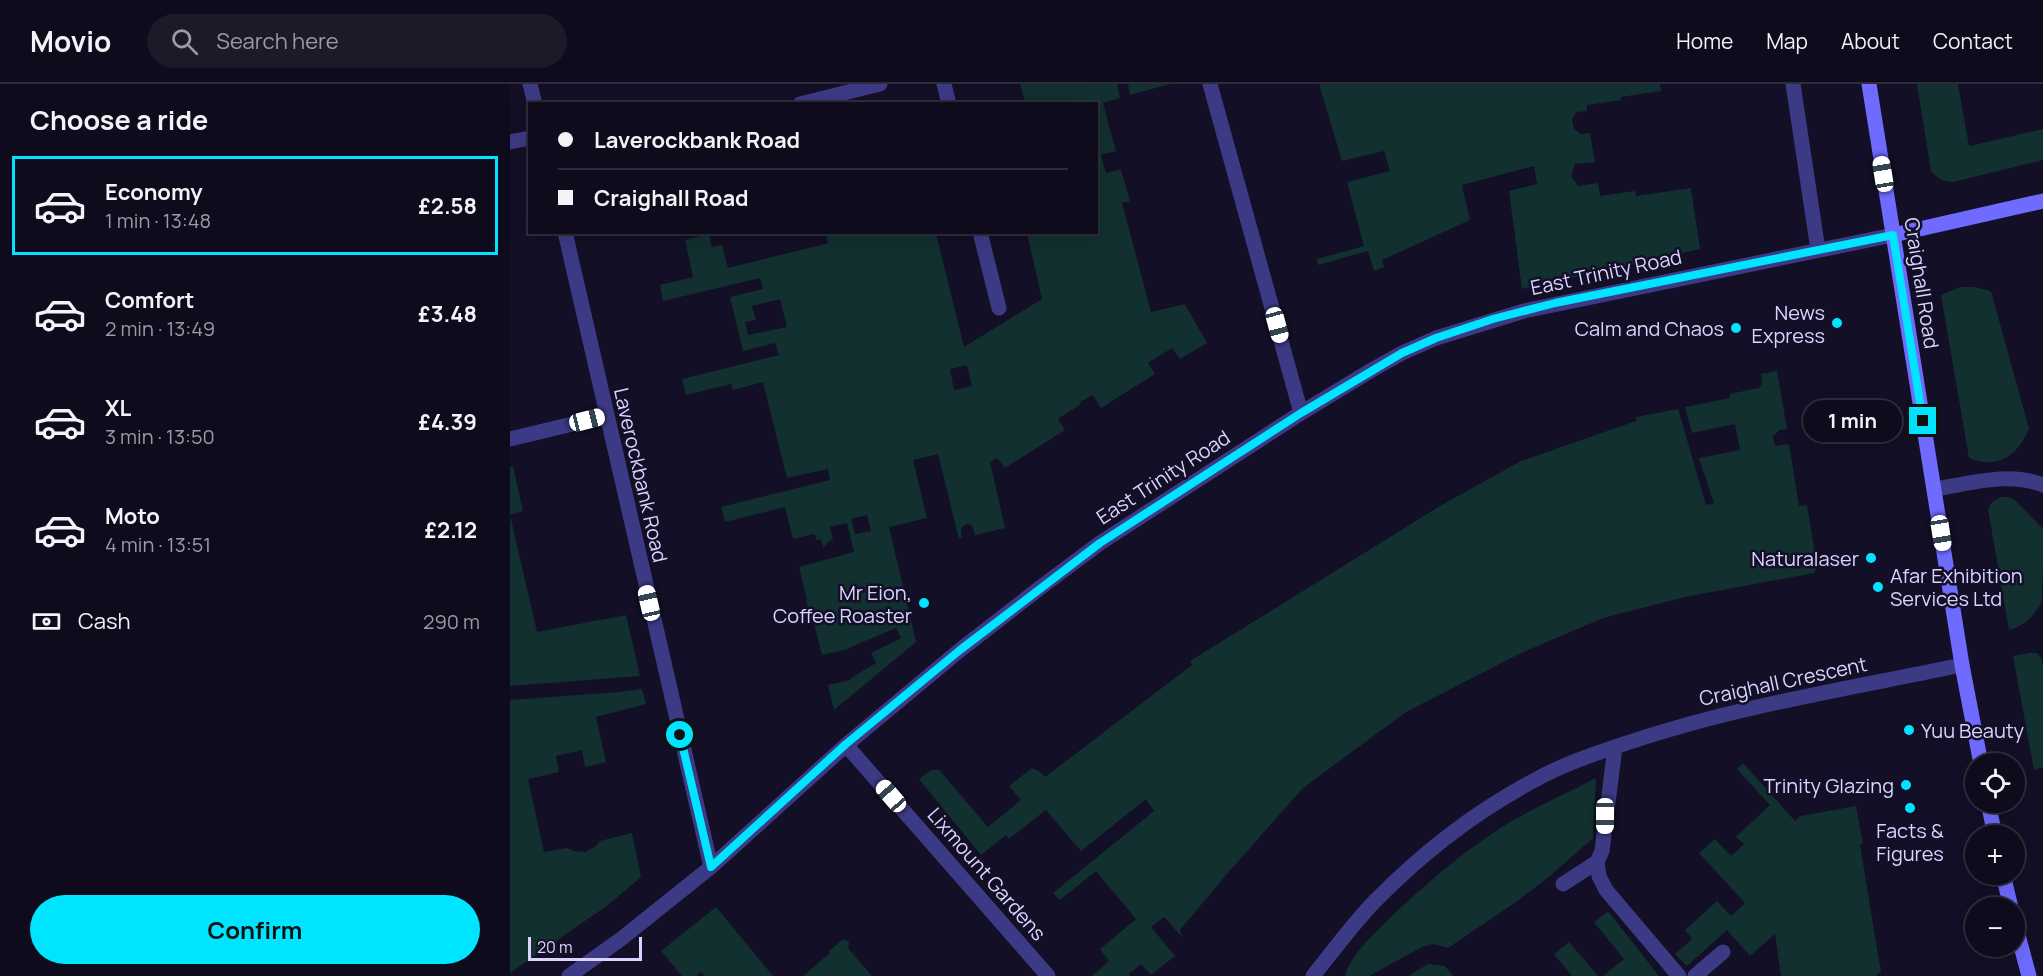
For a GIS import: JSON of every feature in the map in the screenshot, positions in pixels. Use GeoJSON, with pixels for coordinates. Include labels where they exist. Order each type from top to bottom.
{"type":"FeatureCollection","features":[{"type":"Feature","properties":{"kind":"street"},"geometry":{"type":"LineString","coordinates":[[530,84],[534,102]]}},
{"type":"Feature","properties":{"kind":"street"},"geometry":{"type":"LineString","coordinates":[[808,102],[880,84]]}},
{"type":"Feature","properties":{"kind":"street"},"geometry":{"type":"LineString","coordinates":[[944,84],[948,102]]}},
{"type":"Feature","properties":{"kind":"street"},"geometry":{"type":"LineString","coordinates":[[1210,84],[1301,413]]}},
{"type":"Feature","properties":{"kind":"street"},"geometry":{"type":"LineString","coordinates":[[1793,84],[1818,250]]}},
{"type":"Feature","properties":{"kind":"street","name":"Craighall Road"},"geometry":{"type":"LineString","coordinates":[[1869,84],[1962,665],[1979,753]]}},
{"type":"Feature","properties":{"kind":"street"},"geometry":{"type":"LineString","coordinates":[[510,142],[528,138]]}},
{"type":"Feature","properties":{"kind":"street"},"geometry":{"type":"LineString","coordinates":[[1893,235],[2043,201]]}},
{"type":"Feature","properties":{"kind":"street","name":"Laverockbank Road"},"geometry":{"type":"LineString","coordinates":[[565,234],[711,867]]}},
{"type":"Feature","properties":{"kind":"street"},"geometry":{"type":"LineString","coordinates":[[980,234],[999,308]]}},
{"type":"Feature","properties":{"kind":"street","name":"East Trinity Road"},"geometry":{"type":"LineString","coordinates":[[569,976],[621,939],[711,867],[846,744],[960,650],[1100,543],[1301,413],[1402,353],[1436,338],[1493,319],[1555,303],[1893,235]]}},
{"type":"Feature","properties":{"kind":"street"},"geometry":{"type":"LineString","coordinates":[[510,438],[606,416]]}},
{"type":"Feature","properties":{"kind":"street"},"geometry":{"type":"LineString","coordinates":[[1934,489],[2009,478],[2029,479],[2043,485]]}},
{"type":"Feature","properties":{"kind":"street","name":"Craighall Crescent"},"geometry":{"type":"LineString","coordinates":[[1313,976],[1372,903],[1399,878],[1438,844],[1497,802],[1534,780],[1575,762],[1663,731],[1756,706],[1962,665]]}},
{"type":"Feature","properties":{"kind":"street","name":"Lixmount Gardens"},"geometry":{"type":"LineString","coordinates":[[846,744],[1048,976]]}},
{"type":"Feature","properties":{"kind":"street"},"geometry":{"type":"LineString","coordinates":[[1615,747],[1614,767],[1605,816],[1605,833],[1602,851],[1597,862],[1599,876],[1606,890],[1679,976]]}},
{"type":"Feature","properties":{"kind":"street"},"geometry":{"type":"LineString","coordinates":[[1563,884],[1597,862]]}},
{"type":"Feature","properties":{"kind":"street"},"geometry":{"type":"LineString","coordinates":[[1695,976],[1723,952]]}},
{"type":"Feature","properties":{"kind":"street"},"geometry":{"type":"LineString","coordinates":[[2024,957],[2029,976]]}},
{"type":"Feature","properties":{"kind":"green space"},"geometry":{"type":"Polygon","coordinates":[[[1020,84],[1117,84],[1120,98],[1103,103],[1116,151],[1101,155],[1106,173],[1121,169],[1130,201],[1122,203],[1151,312],[1185,304],[1207,343],[1180,359],[1172,348],[1148,363],[1155,374],[1101,408],[1093,395],[1080,402],[1081,404],[1058,419],[1065,430],[1005,468],[997,458],[990,462],[1005,528],[975,535],[972,525],[966,524],[961,528],[962,538],[959,539],[938,454],[913,460],[927,518],[889,527],[916,642],[834,710],[828,685],[851,680],[876,663],[871,653],[901,638],[896,628],[844,650],[822,655],[810,608],[806,601],[799,567],[854,552],[847,523],[830,527],[833,540],[823,548],[821,539],[816,540],[815,534],[793,539],[785,507],[725,522],[721,507],[830,480],[828,469],[787,478],[763,382],[733,390],[731,384],[686,395],[682,379],[779,355],[775,343],[743,351],[730,297],[763,289],[760,278],[663,301],[660,285],[693,277],[685,240],[709,234],[712,247],[722,245],[728,268],[828,243],[826,234],[936,234],[964,347],[1042,299],[1027,234],[1098,234],[1098,102],[1025,102],[1020,84]],[[780,299],[752,306],[756,320],[745,322],[748,335],[787,327],[780,299]],[[967,365],[950,369],[954,390],[972,386],[967,365]],[[867,515],[851,519],[855,534],[871,531],[867,515]]]}},
{"type":"Feature","properties":{"kind":"green space"},"geometry":{"type":"Polygon","coordinates":[[[1128,84],[1170,84],[1130,95],[1128,84]]]}},
{"type":"Feature","properties":{"kind":"green space"},"geometry":{"type":"Polygon","coordinates":[[[1319,84],[1660,84],[1661,91],[1587,105],[1587,111],[1577,112],[1572,119],[1574,129],[1581,134],[1590,133],[1595,162],[1575,164],[1571,176],[1578,186],[1598,183],[1600,196],[1635,191],[1636,196],[1691,188],[1700,249],[1522,289],[1509,191],[1537,184],[1534,166],[1462,185],[1470,220],[1382,260],[1384,267],[1374,271],[1368,251],[1318,265],[1317,259],[1364,246],[1347,182],[1390,171],[1384,151],[1342,161],[1319,84]]]}},
{"type":"Feature","properties":{"kind":"green space"},"geometry":{"type":"Polygon","coordinates":[[[1917,84],[1958,84],[1969,146],[2043,129],[2043,160],[1953,182],[1938,178],[1931,171],[1917,84]]]}},
{"type":"Feature","properties":{"kind":"green space"},"geometry":{"type":"Polygon","coordinates":[[[1960,287],[1991,291],[2029,429],[2013,453],[1998,461],[1979,461],[1969,458],[1941,295],[1960,287]]]}},
{"type":"Feature","properties":{"kind":"green space"},"geometry":{"type":"Polygon","coordinates":[[[1777,371],[1787,429],[1779,430],[1773,437],[1775,446],[1789,444],[1799,506],[1807,505],[1817,566],[1814,573],[1685,597],[1603,618],[1519,654],[1406,712],[1303,788],[1180,930],[1182,937],[1164,917],[1151,927],[1175,956],[1151,975],[1141,964],[1129,974],[1130,976],[1092,976],[1109,961],[1100,949],[1136,919],[1096,871],[1060,900],[1053,893],[1154,811],[1146,799],[1081,851],[1046,810],[1009,839],[1006,835],[981,855],[919,779],[931,770],[939,770],[988,827],[1021,800],[1009,786],[1032,768],[1045,777],[1192,665],[1190,661],[1440,506],[1521,461],[1636,421],[1636,417],[1678,409],[1706,505],[1714,503],[1699,458],[1740,450],[1735,424],[1692,433],[1685,407],[1730,398],[1730,394],[1759,388],[1762,384],[1761,374],[1777,371]]]}},
{"type":"Feature","properties":{"kind":"green space"},"geometry":{"type":"Polygon","coordinates":[[[513,466],[523,511],[510,515],[510,467],[513,466]]]}},
{"type":"Feature","properties":{"kind":"green space"},"geometry":{"type":"Polygon","coordinates":[[[2001,497],[2015,500],[2043,529],[2042,600],[2029,619],[2009,630],[1988,509],[1992,502],[2001,497]]]}},
{"type":"Feature","properties":{"kind":"green space"},"geometry":{"type":"Polygon","coordinates":[[[510,515],[537,632],[626,615],[640,676],[510,686],[510,515]]]}},
{"type":"Feature","properties":{"kind":"green space"},"geometry":{"type":"Polygon","coordinates":[[[2037,653],[2042,659],[2043,668],[2043,767],[2034,770],[2013,656],[2037,653]]]}},
{"type":"Feature","properties":{"kind":"green space"},"geometry":{"type":"Polygon","coordinates":[[[642,689],[646,704],[596,717],[606,762],[585,767],[582,750],[556,756],[559,772],[528,779],[544,852],[567,848],[585,852],[600,841],[632,833],[641,877],[608,905],[510,973],[510,700],[642,689]]]}},
{"type":"Feature","properties":{"kind":"green space"},"geometry":{"type":"Polygon","coordinates":[[[1743,763],[1795,821],[1800,816],[1856,806],[1863,844],[1860,845],[1881,972],[1876,976],[1781,976],[1775,934],[1750,956],[1727,930],[1687,966],[1675,954],[1692,939],[1685,930],[1717,901],[1731,916],[1745,903],[1699,853],[1715,839],[1731,856],[1744,844],[1736,837],[1770,805],[1737,769],[1743,763]]]}},
{"type":"Feature","properties":{"kind":"green space"},"geometry":{"type":"Polygon","coordinates":[[[1596,778],[1593,838],[1550,876],[1448,948],[1433,944],[1422,947],[1369,976],[1345,976],[1358,952],[1370,938],[1456,860],[1511,822],[1596,778]]]}},
{"type":"Feature","properties":{"kind":"green space"},"geometry":{"type":"Polygon","coordinates":[[[716,907],[773,976],[705,976],[701,972],[697,976],[682,976],[661,951],[716,907]]]}},
{"type":"Feature","properties":{"kind":"green space"},"geometry":{"type":"Polygon","coordinates":[[[1608,911],[1659,976],[1603,976],[1624,959],[1594,922],[1608,911]]]}},
{"type":"Feature","properties":{"kind":"green space"},"geometry":{"type":"Polygon","coordinates":[[[843,939],[849,942],[848,948],[872,976],[803,976],[830,953],[829,951],[843,939]]]}},
{"type":"Feature","properties":{"kind":"green space"},"geometry":{"type":"Polygon","coordinates":[[[1569,942],[1598,976],[1572,976],[1554,954],[1569,942]]]}},
{"type":"Feature","properties":{"kind":"green space"},"geometry":{"type":"Polygon","coordinates":[[[1428,964],[1445,966],[1453,976],[1408,976],[1428,964]]]}},
{"type":"Feature","properties":{"kind":"place","name":"News Express"},"geometry":{"type":"Point","coordinates":[1837,323]}},
{"type":"Feature","properties":{"kind":"place","name":"Calm and Chaos"},"geometry":{"type":"Point","coordinates":[1736,328]}},
{"type":"Feature","properties":{"kind":"place","name":"Naturalaser"},"geometry":{"type":"Point","coordinates":[1871,558]}},
{"type":"Feature","properties":{"kind":"place","name":"Afar Exhibition Services Ltd"},"geometry":{"type":"Point","coordinates":[1878,587]}},
{"type":"Feature","properties":{"kind":"place","name":"Mr Eion, Coffee Roaster"},"geometry":{"type":"Point","coordinates":[924,603]}},
{"type":"Feature","properties":{"kind":"place","name":"Yuu Beauty"},"geometry":{"type":"Point","coordinates":[1909,730]}},
{"type":"Feature","properties":{"kind":"place","name":"Trinity Glazing"},"geometry":{"type":"Point","coordinates":[1906,785]}},
{"type":"Feature","properties":{"kind":"place","name":"Facts & Figures"},"geometry":{"type":"Point","coordinates":[1910,808]}},
{"type":"Feature","properties":{"kind":"route"},"geometry":{"type":"LineString","coordinates":[[680,735],[711,867],[846,744],[960,650],[1100,543],[1301,413],[1402,353],[1436,338],[1493,319],[1555,303],[1893,235],[1923,421]]}}]}
